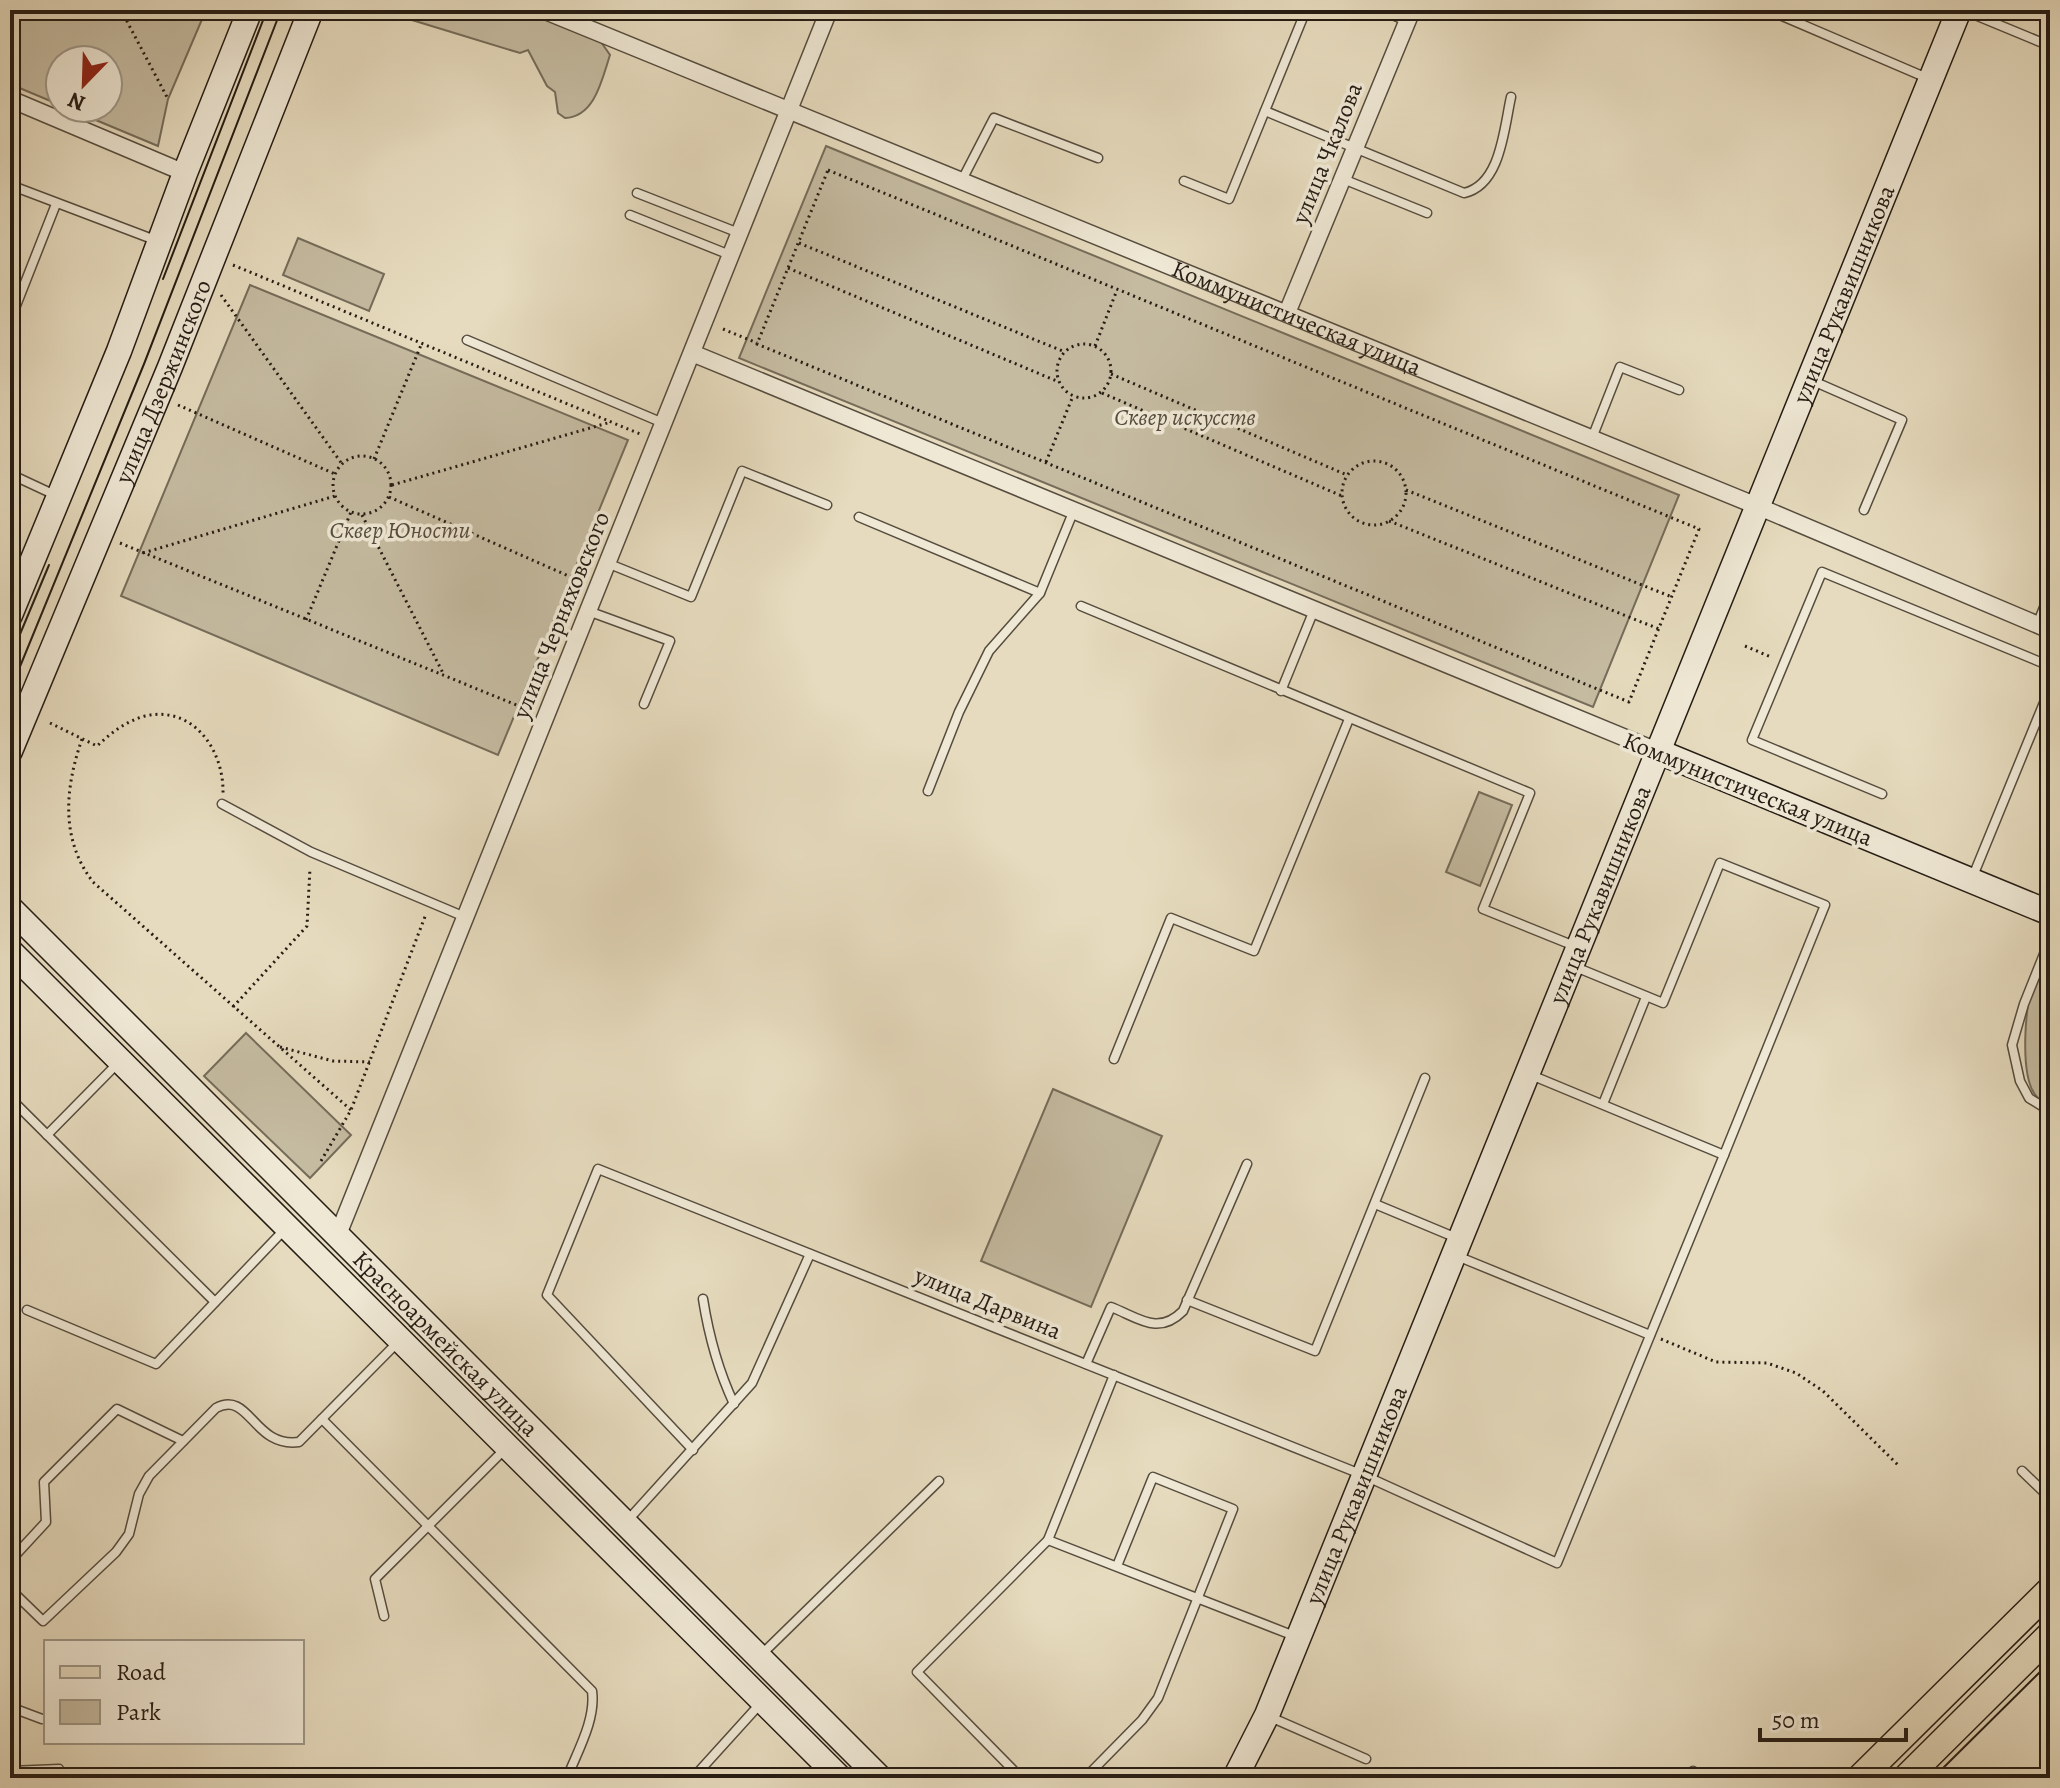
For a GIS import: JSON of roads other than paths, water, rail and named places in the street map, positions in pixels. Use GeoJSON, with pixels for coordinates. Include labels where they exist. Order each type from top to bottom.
{"type":"FeatureCollection","features":[{"type":"Feature","properties":{"kind":"main road"},"geometry":{"type":"LineString","coordinates":[[1860,1778],[2050,1590]]}},
{"type":"Feature","properties":{"kind":"main road"},"geometry":{"type":"LineString","coordinates":[[1906,1778],[2050,1635]]}},
{"type":"Feature","properties":{"kind":"street"},"geometry":{"type":"LineString","coordinates":[[10,615],[119,351],[250,10]]}},
{"type":"Feature","properties":{"kind":"street","name":"улица Дзержинского"},"geometry":{"type":"LineString","coordinates":[[10,751],[170,367],[311,10]]}},
{"type":"Feature","properties":{"kind":"street","name":"Коммунистическая улица"},"geometry":{"type":"LineString","coordinates":[[543,10],[1592,438],[2045,628]]}},
{"type":"Feature","properties":{"kind":"street","name":"улица Черняховского"},"geometry":{"type":"LineString","coordinates":[[337,1237],[607,563],[657,421],[692,353],[829,10]]}},
{"type":"Feature","properties":{"kind":"street","name":"улица Рукавишникова"},"geometry":{"type":"LineString","coordinates":[[1235,1778],[1267,1715],[1960,10]]}},
{"type":"Feature","properties":{"kind":"street","name":"улица Чкалова"},"geometry":{"type":"LineString","coordinates":[[1287,313],[1410,16]]}},
{"type":"Feature","properties":{"kind":"street"},"geometry":{"type":"LineString","coordinates":[[10,99],[185,173]]}},
{"type":"Feature","properties":{"kind":"street","name":"Коммунистическая улица"},"geometry":{"type":"LineString","coordinates":[[692,353],[2050,913]]}},
{"type":"Feature","properties":{"kind":"street"},"geometry":{"type":"LineString","coordinates":[[2045,628],[2050,603]]}},
{"type":"Feature","properties":{"kind":"street","name":"Красноармейская улица"},"geometry":{"type":"LineString","coordinates":[[10,908],[880,1778]]}},
{"type":"Feature","properties":{"kind":"street","name":"Красноармейская улица"},"geometry":{"type":"LineString","coordinates":[[10,951],[840,1778]]}},
{"type":"Feature","properties":{"kind":"lane"},"geometry":{"type":"LineString","coordinates":[[1184,181],[1229,199],[1306,10]]}},
{"type":"Feature","properties":{"kind":"lane"},"geometry":{"type":"LineString","coordinates":[[1380,10],[1410,16]]}},
{"type":"Feature","properties":{"kind":"lane"},"geometry":{"type":"LineString","coordinates":[[1960,10],[2050,46]]}},
{"type":"Feature","properties":{"kind":"lane"},"geometry":{"type":"LineString","coordinates":[[1773,12],[1931,79]]}},
{"type":"Feature","properties":{"kind":"lane"},"geometry":{"type":"LineString","coordinates":[[1265,111],[1464,193],[1481,187],[1496,159],[1511,97]]}},
{"type":"Feature","properties":{"kind":"lane"},"geometry":{"type":"LineString","coordinates":[[962,180],[994,118],[1098,158]]}},
{"type":"Feature","properties":{"kind":"lane"},"geometry":{"type":"LineString","coordinates":[[1342,178],[1427,213]]}},
{"type":"Feature","properties":{"kind":"lane"},"geometry":{"type":"LineString","coordinates":[[10,185],[159,242]]}},
{"type":"Feature","properties":{"kind":"lane"},"geometry":{"type":"LineString","coordinates":[[637,193],[739,233]]}},
{"type":"Feature","properties":{"kind":"lane"},"geometry":{"type":"LineString","coordinates":[[10,321],[56,204]]}},
{"type":"Feature","properties":{"kind":"lane"},"geometry":{"type":"LineString","coordinates":[[630,215],[730,255]]}},
{"type":"Feature","properties":{"kind":"lane"},"geometry":{"type":"LineString","coordinates":[[467,340],[657,421]]}},
{"type":"Feature","properties":{"kind":"lane"},"geometry":{"type":"LineString","coordinates":[[1592,438],[1620,367],[1679,390]]}},
{"type":"Feature","properties":{"kind":"lane"},"geometry":{"type":"LineString","coordinates":[[1809,379],[1902,420],[1864,510]]}},
{"type":"Feature","properties":{"kind":"lane"},"geometry":{"type":"LineString","coordinates":[[607,563],[691,597],[742,471],[827,505]]}},
{"type":"Feature","properties":{"kind":"lane"},"geometry":{"type":"LineString","coordinates":[[10,474],[59,497]]}},
{"type":"Feature","properties":{"kind":"lane"},"geometry":{"type":"LineString","coordinates":[[928,791],[959,712],[989,651],[1040,593],[1074,510]]}},
{"type":"Feature","properties":{"kind":"lane"},"geometry":{"type":"LineString","coordinates":[[859,517],[1040,593]]}},
{"type":"Feature","properties":{"kind":"lane"},"geometry":{"type":"LineString","coordinates":[[1882,794],[1752,740],[1822,572],[2050,666]]}},
{"type":"Feature","properties":{"kind":"lane"},"geometry":{"type":"LineString","coordinates":[[1081,606],[1530,793],[1483,909],[1646,997],[1663,1003],[1720,863],[1825,905],[1650,1335],[1456,1246],[1375,1204]]}},
{"type":"Feature","properties":{"kind":"lane"},"geometry":{"type":"LineString","coordinates":[[1281,691],[1315,610]]}},
{"type":"Feature","properties":{"kind":"lane"},"geometry":{"type":"LineString","coordinates":[[588,611],[670,641],[644,704]]}},
{"type":"Feature","properties":{"kind":"lane"},"geometry":{"type":"LineString","coordinates":[[1971,881],[2050,688]]}},
{"type":"Feature","properties":{"kind":"lane"},"geometry":{"type":"LineString","coordinates":[[1114,1059],[1171,918],[1254,951],[1349,719]]}},
{"type":"Feature","properties":{"kind":"lane"},"geometry":{"type":"LineString","coordinates":[[222,804],[311,852],[465,917]]}},
{"type":"Feature","properties":{"kind":"lane"},"geometry":{"type":"LineString","coordinates":[[2050,939],[2012,1045],[2020,1081],[2029,1098],[2050,1111]]}},
{"type":"Feature","properties":{"kind":"lane"},"geometry":{"type":"LineString","coordinates":[[1603,1104],[1646,997]]}},
{"type":"Feature","properties":{"kind":"lane"},"geometry":{"type":"LineString","coordinates":[[47,1135],[121,1061]]}},
{"type":"Feature","properties":{"kind":"lane"},"geometry":{"type":"LineString","coordinates":[[1526,1073],[1724,1155]]}},
{"type":"Feature","properties":{"kind":"lane"},"geometry":{"type":"LineString","coordinates":[[1187,1300],[1315,1351],[1425,1078]]}},
{"type":"Feature","properties":{"kind":"lane"},"geometry":{"type":"LineString","coordinates":[[10,1098],[215,1302]]}},
{"type":"Feature","properties":{"kind":"lane"},"geometry":{"type":"LineString","coordinates":[[1086,1364],[1111,1307],[1156,1325],[1171,1322],[1183,1311],[1247,1164]]}},
{"type":"Feature","properties":{"kind":"lane","name":"улица Дарвина"},"geometry":{"type":"LineString","coordinates":[[693,1450],[547,1295],[598,1169],[1363,1475],[1557,1563],[1650,1335]]}},
{"type":"Feature","properties":{"kind":"lane"},"geometry":{"type":"LineString","coordinates":[[27,1310],[156,1364],[287,1227]]}},
{"type":"Feature","properties":{"kind":"lane"},"geometry":{"type":"LineString","coordinates":[[318,1258],[337,1237]]}},
{"type":"Feature","properties":{"kind":"lane"},"geometry":{"type":"LineString","coordinates":[[625,1524],[752,1383],[810,1254]]}},
{"type":"Feature","properties":{"kind":"lane"},"geometry":{"type":"LineString","coordinates":[[703,1299],[716,1362],[734,1404]]}},
{"type":"Feature","properties":{"kind":"lane"},"geometry":{"type":"LineString","coordinates":[[10,1589],[43,1621],[116,1552],[129,1534],[139,1494],[149,1476],[216,1408],[226,1402],[236,1404],[268,1436],[284,1444],[299,1442],[401,1340]]}},
{"type":"Feature","properties":{"kind":"lane"},"geometry":{"type":"LineString","coordinates":[[1021,1778],[917,1672],[1048,1540],[1114,1375]]}},
{"type":"Feature","properties":{"kind":"lane"},"geometry":{"type":"LineString","coordinates":[[10,1561],[46,1522],[44,1482],[117,1409],[183,1441]]}},
{"type":"Feature","properties":{"kind":"lane"},"geometry":{"type":"LineString","coordinates":[[322,1419],[592,1691],[594,1703],[567,1778]]}},
{"type":"Feature","properties":{"kind":"lane"},"geometry":{"type":"LineString","coordinates":[[384,1616],[375,1579],[507,1446]]}},
{"type":"Feature","properties":{"kind":"lane"},"geometry":{"type":"LineString","coordinates":[[2022,1471],[2050,1498]]}},
{"type":"Feature","properties":{"kind":"lane"},"geometry":{"type":"LineString","coordinates":[[1085,1778],[1142,1720],[1158,1698],[1233,1509],[1153,1477],[1117,1566]]}},
{"type":"Feature","properties":{"kind":"lane"},"geometry":{"type":"LineString","coordinates":[[758,1658],[939,1481]]}},
{"type":"Feature","properties":{"kind":"lane"},"geometry":{"type":"LineString","coordinates":[[1048,1540],[1297,1637]]}},
{"type":"Feature","properties":{"kind":"lane"},"geometry":{"type":"LineString","coordinates":[[693,1778],[763,1701]]}},
{"type":"Feature","properties":{"kind":"lane"},"geometry":{"type":"LineString","coordinates":[[10,1707],[42,1719]]}},
{"type":"Feature","properties":{"kind":"lane"},"geometry":{"type":"LineString","coordinates":[[1267,1715],[1366,1759]]}},
{"type":"Feature","properties":{"kind":"lane"},"geometry":{"type":"LineString","coordinates":[[10,1771],[59,1769]]}},
{"type":"Feature","properties":{"kind":"tram line"},"geometry":{"type":"LineString","coordinates":[[163,279],[267,10]]}},
{"type":"Feature","properties":{"kind":"tram line"},"geometry":{"type":"LineString","coordinates":[[10,691],[144,364],[281,10]]}},
{"type":"Feature","properties":{"kind":"tram line"},"geometry":{"type":"LineString","coordinates":[[10,658],[49,565]]}},
{"type":"Feature","properties":{"kind":"tram line"},"geometry":{"type":"LineString","coordinates":[[1933,1778],[2050,1662]]}},
{"type":"Feature","properties":{"kind":"park label","name":"Сквер искусств"},"geometry":{"type":"Point","coordinates":[1185,417]}},
{"type":"Feature","properties":{"kind":"park label","name":"Сквер Юности"},"geometry":{"type":"Point","coordinates":[400,530]}}]}
